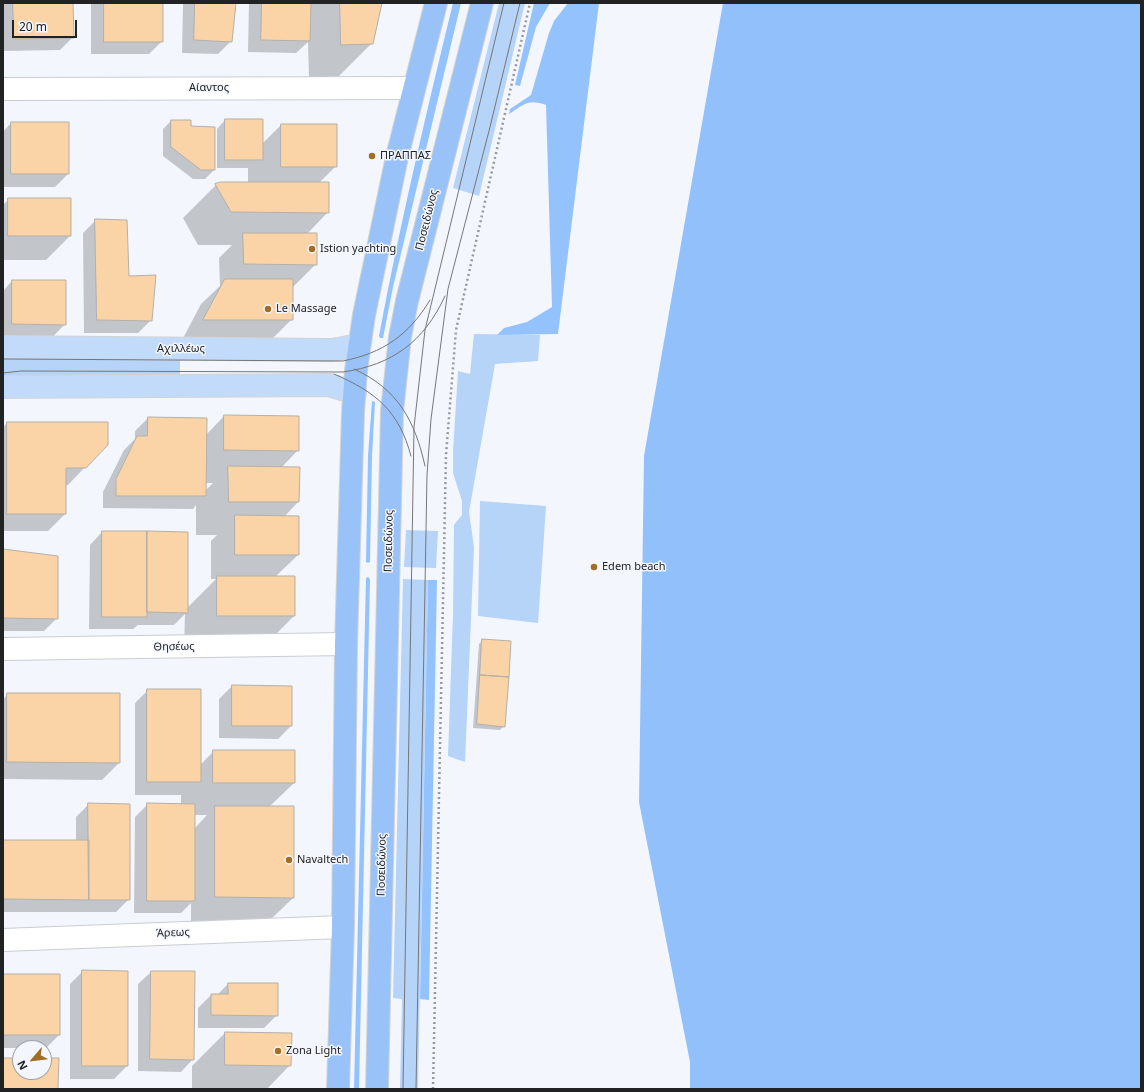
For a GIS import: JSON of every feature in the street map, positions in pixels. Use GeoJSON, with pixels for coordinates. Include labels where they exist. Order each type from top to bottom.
{"type":"FeatureCollection","features":[{"type":"Feature","properties":{"kind":"highway"},"geometry":{"type":"LineString","coordinates":[[338,1089],[343,927],[346,644],[354,393],[359,345],[397,157],[436,3]]}},
{"type":"Feature","properties":{"kind":"highway","name":"Ποσειδώνος"},"geometry":{"type":"LineString","coordinates":[[378,1089],[392,412],[400,337],[407,301],[482,3]]}},
{"type":"Feature","properties":{"kind":"main road","name":"Αχιλλέως"},"geometry":{"type":"LineString","coordinates":[[3,347],[332,350],[359,345]]}},
{"type":"Feature","properties":{"kind":"main road"},"geometry":{"type":"LineString","coordinates":[[3,386],[329,385],[354,393]]}},
{"type":"Feature","properties":{"kind":"street","name":"Αίαντος"},"geometry":{"type":"LineString","coordinates":[[3,89],[414,88]]}},
{"type":"Feature","properties":{"kind":"street","name":"Θησέως"},"geometry":{"type":"LineString","coordinates":[[3,649],[346,644]]}},
{"type":"Feature","properties":{"kind":"street","name":"Άρεως"},"geometry":{"type":"LineString","coordinates":[[3,940],[343,927]]}},
{"type":"Feature","properties":{"kind":"path"},"geometry":{"type":"LineString","coordinates":[[434,1089],[446,455],[450,397],[456,330],[530,3]]}},
{"type":"Feature","properties":{"kind":"shaded area"},"geometry":{"type":"Polygon","coordinates":[[[453,3],[461,3],[393,287],[383,338],[380,338],[379,336],[387,294],[423,128],[453,3]]]}},
{"type":"Feature","properties":{"kind":"shaded area"},"geometry":{"type":"Polygon","coordinates":[[[499,3],[525,3],[479,196],[453,188],[499,3]]]}},
{"type":"Feature","properties":{"kind":"shaded area"},"geometry":{"type":"Polygon","coordinates":[[[534,3],[550,3],[536,27],[520,86],[515,85],[534,3]]]}},
{"type":"Feature","properties":{"kind":"shaded area"},"geometry":{"type":"Polygon","coordinates":[[[568,3],[599,3],[558,334],[497,335],[504,328],[527,322],[552,307],[546,105],[530,102],[522,105],[509,114],[510,109],[531,95],[549,33],[554,21],[568,3]]]}},
{"type":"Feature","properties":{"kind":"shaded area"},"geometry":{"type":"Polygon","coordinates":[[[723,3],[1141,3],[1141,1089],[690,1089],[690,1062],[639,802],[644,456],[723,3]]]}},
{"type":"Feature","properties":{"kind":"shaded area"},"geometry":{"type":"Polygon","coordinates":[[[474,334],[540,335],[538,361],[495,364],[469,512],[474,547],[465,762],[448,756],[453,615],[454,525],[462,515],[462,501],[453,473],[453,451],[458,371],[470,374],[474,334]]]}},
{"type":"Feature","properties":{"kind":"shaded area"},"geometry":{"type":"Polygon","coordinates":[[[3,353],[180,357],[180,375],[3,379],[3,353]]]}},
{"type":"Feature","properties":{"kind":"shaded area"},"geometry":{"type":"Polygon","coordinates":[[[372,401],[375,402],[372,456],[370,562],[368,563],[366,562],[368,456],[372,401]]]}},
{"type":"Feature","properties":{"kind":"shaded area"},"geometry":{"type":"Polygon","coordinates":[[[480,501],[546,506],[538,623],[478,616],[480,501]]]}},
{"type":"Feature","properties":{"kind":"shaded area"},"geometry":{"type":"Polygon","coordinates":[[[406,530],[438,531],[436,568],[404,567],[406,530]]]}},
{"type":"Feature","properties":{"kind":"shaded area"},"geometry":{"type":"Polygon","coordinates":[[[368,577],[370,579],[359,1089],[354,1089],[366,578],[368,577]]]}},
{"type":"Feature","properties":{"kind":"shaded area"},"geometry":{"type":"Polygon","coordinates":[[[403,579],[428,580],[418,1089],[400,1089],[402,999],[393,998],[403,579]]]}},
{"type":"Feature","properties":{"kind":"shaded area"},"geometry":{"type":"Polygon","coordinates":[[[428,580],[437,580],[429,1000],[420,999],[428,580]]]}},
{"type":"Feature","properties":{"kind":"building"},"geometry":{"type":"Polygon","coordinates":[[[13,3],[73,3],[74,38],[14,39],[13,3]]]}},
{"type":"Feature","properties":{"kind":"building"},"geometry":{"type":"Polygon","coordinates":[[[104,3],[163,3],[163,42],[104,42],[104,3]]]}},
{"type":"Feature","properties":{"kind":"building"},"geometry":{"type":"Polygon","coordinates":[[[195,3],[236,3],[232,42],[194,40],[195,3]]]}},
{"type":"Feature","properties":{"kind":"building"},"geometry":{"type":"Polygon","coordinates":[[[262,3],[311,3],[310,41],[261,40],[262,3]]]}},
{"type":"Feature","properties":{"kind":"building"},"geometry":{"type":"Polygon","coordinates":[[[340,3],[382,3],[373,44],[341,45],[340,3]]]}},
{"type":"Feature","properties":{"kind":"building"},"geometry":{"type":"Polygon","coordinates":[[[225,119],[263,119],[263,160],[225,160],[225,119]]]}},
{"type":"Feature","properties":{"kind":"building"},"geometry":{"type":"Polygon","coordinates":[[[171,120],[191,120],[191,126],[215,127],[215,170],[201,170],[171,147],[171,120]]]}},
{"type":"Feature","properties":{"kind":"building"},"geometry":{"type":"Polygon","coordinates":[[[11,122],[69,122],[69,174],[11,174],[11,122]]]}},
{"type":"Feature","properties":{"kind":"building"},"geometry":{"type":"Polygon","coordinates":[[[281,124],[337,124],[337,167],[281,167],[281,124]]]}},
{"type":"Feature","properties":{"kind":"building"},"geometry":{"type":"Polygon","coordinates":[[[221,182],[329,182],[329,213],[231,212],[215,184],[221,182]]]}},
{"type":"Feature","properties":{"kind":"building"},"geometry":{"type":"Polygon","coordinates":[[[8,198],[71,198],[71,236],[8,236],[8,198]]]}},
{"type":"Feature","properties":{"kind":"building"},"geometry":{"type":"Polygon","coordinates":[[[95,219],[127,220],[129,276],[156,275],[152,321],[97,320],[95,219]]]}},
{"type":"Feature","properties":{"kind":"building"},"geometry":{"type":"Polygon","coordinates":[[[243,233],[317,233],[317,265],[244,264],[243,233]]]}},
{"type":"Feature","properties":{"kind":"building"},"geometry":{"type":"Polygon","coordinates":[[[225,279],[293,279],[293,320],[203,320],[225,279]]]}},
{"type":"Feature","properties":{"kind":"building"},"geometry":{"type":"Polygon","coordinates":[[[12,280],[66,280],[66,325],[12,324],[12,280]]]}},
{"type":"Feature","properties":{"kind":"building"},"geometry":{"type":"Polygon","coordinates":[[[224,415],[299,416],[299,451],[224,450],[224,415]]]}},
{"type":"Feature","properties":{"kind":"building"},"geometry":{"type":"Polygon","coordinates":[[[148,417],[207,418],[206,496],[116,496],[116,479],[137,436],[147,436],[148,417]]]}},
{"type":"Feature","properties":{"kind":"building"},"geometry":{"type":"Polygon","coordinates":[[[7,422],[108,422],[108,445],[86,468],[66,468],[66,514],[7,514],[7,422]]]}},
{"type":"Feature","properties":{"kind":"building"},"geometry":{"type":"Polygon","coordinates":[[[228,466],[300,467],[299,502],[229,502],[228,466]]]}},
{"type":"Feature","properties":{"kind":"building"},"geometry":{"type":"Polygon","coordinates":[[[235,515],[299,516],[299,555],[235,555],[235,515]]]}},
{"type":"Feature","properties":{"kind":"building"},"geometry":{"type":"Polygon","coordinates":[[[102,531],[147,531],[147,617],[102,617],[102,531]]]}},
{"type":"Feature","properties":{"kind":"building"},"geometry":{"type":"Polygon","coordinates":[[[147,531],[188,532],[188,613],[147,612],[147,531]]]}},
{"type":"Feature","properties":{"kind":"building"},"geometry":{"type":"Polygon","coordinates":[[[3,549],[58,556],[58,619],[4,618],[3,549]]]}},
{"type":"Feature","properties":{"kind":"building"},"geometry":{"type":"Polygon","coordinates":[[[217,576],[295,576],[295,616],[217,616],[217,576]]]}},
{"type":"Feature","properties":{"kind":"building"},"geometry":{"type":"Polygon","coordinates":[[[482,639],[511,641],[509,677],[480,675],[482,639]]]}},
{"type":"Feature","properties":{"kind":"building"},"geometry":{"type":"Polygon","coordinates":[[[480,675],[509,677],[505,727],[477,724],[480,675]]]}},
{"type":"Feature","properties":{"kind":"building"},"geometry":{"type":"Polygon","coordinates":[[[232,685],[292,686],[292,726],[232,726],[232,685]]]}},
{"type":"Feature","properties":{"kind":"building"},"geometry":{"type":"Polygon","coordinates":[[[147,689],[201,689],[201,782],[147,782],[147,689]]]}},
{"type":"Feature","properties":{"kind":"building"},"geometry":{"type":"Polygon","coordinates":[[[7,693],[120,693],[120,763],[7,762],[7,693]]]}},
{"type":"Feature","properties":{"kind":"building"},"geometry":{"type":"Polygon","coordinates":[[[213,750],[295,750],[295,783],[213,783],[213,750]]]}},
{"type":"Feature","properties":{"kind":"building"},"geometry":{"type":"Polygon","coordinates":[[[88,803],[130,804],[130,900],[89,900],[88,803]]]}},
{"type":"Feature","properties":{"kind":"building"},"geometry":{"type":"Polygon","coordinates":[[[147,803],[195,804],[195,901],[147,901],[147,803]]]}},
{"type":"Feature","properties":{"kind":"building"},"geometry":{"type":"Polygon","coordinates":[[[215,806],[294,806],[294,898],[215,897],[215,806]]]}},
{"type":"Feature","properties":{"kind":"building"},"geometry":{"type":"Polygon","coordinates":[[[3,840],[89,840],[89,900],[3,899],[3,840]]]}},
{"type":"Feature","properties":{"kind":"building"},"geometry":{"type":"Polygon","coordinates":[[[82,970],[128,971],[128,1066],[82,1066],[82,970]]]}},
{"type":"Feature","properties":{"kind":"building"},"geometry":{"type":"Polygon","coordinates":[[[151,971],[195,971],[194,1060],[150,1059],[151,971]]]}},
{"type":"Feature","properties":{"kind":"building"},"geometry":{"type":"Polygon","coordinates":[[[3,974],[60,974],[60,1035],[3,1035],[3,974]]]}},
{"type":"Feature","properties":{"kind":"building"},"geometry":{"type":"Polygon","coordinates":[[[228,983],[278,983],[278,1016],[211,1015],[211,994],[228,994],[228,983]]]}},
{"type":"Feature","properties":{"kind":"building"},"geometry":{"type":"Polygon","coordinates":[[[225,1032],[292,1033],[291,1066],[225,1065],[225,1032]]]}},
{"type":"Feature","properties":{"kind":"building"},"geometry":{"type":"Polygon","coordinates":[[[3,1058],[12,1058],[12,1080],[52,1080],[52,1058],[59,1058],[58,1089],[3,1089],[3,1058]]]}},
{"type":"Feature","properties":{"kind":"tram line"},"geometry":{"type":"LineString","coordinates":[[403,1089],[414,427],[425,330],[504,3]]}},
{"type":"Feature","properties":{"kind":"tram line"},"geometry":{"type":"LineString","coordinates":[[416,1089],[427,475],[431,419],[448,289],[520,3]]}},
{"type":"Feature","properties":{"kind":"tram line"},"geometry":{"type":"LineString","coordinates":[[3,373],[21,371],[343,372],[361,369],[377,364],[404,349],[427,326],[437,312],[445,296]]}},
{"type":"Feature","properties":{"kind":"tram line"},"geometry":{"type":"LineString","coordinates":[[3,359],[343,361],[371,353],[394,341],[413,323],[430,300]]}},
{"type":"Feature","properties":{"kind":"tram line"},"geometry":{"type":"LineString","coordinates":[[354,369],[382,386],[402,408],[416,435],[425,466]]}},
{"type":"Feature","properties":{"kind":"tram line"},"geometry":{"type":"LineString","coordinates":[[334,374],[362,388],[384,405],[400,427],[411,456]]}},
{"type":"Feature","properties":{"kind":"place","name":"ΠΡΑΠΠΑΣ"},"geometry":{"type":"Point","coordinates":[372,156]}},
{"type":"Feature","properties":{"kind":"place","name":"Istion yachting"},"geometry":{"type":"Point","coordinates":[312,249]}},
{"type":"Feature","properties":{"kind":"place","name":"Le Massage"},"geometry":{"type":"Point","coordinates":[268,309]}},
{"type":"Feature","properties":{"kind":"place","name":"Edem beach"},"geometry":{"type":"Point","coordinates":[594,567]}},
{"type":"Feature","properties":{"kind":"place","name":"Navaltech"},"geometry":{"type":"Point","coordinates":[289,860]}},
{"type":"Feature","properties":{"kind":"place","name":"Zona Light"},"geometry":{"type":"Point","coordinates":[278,1051]}}]}
